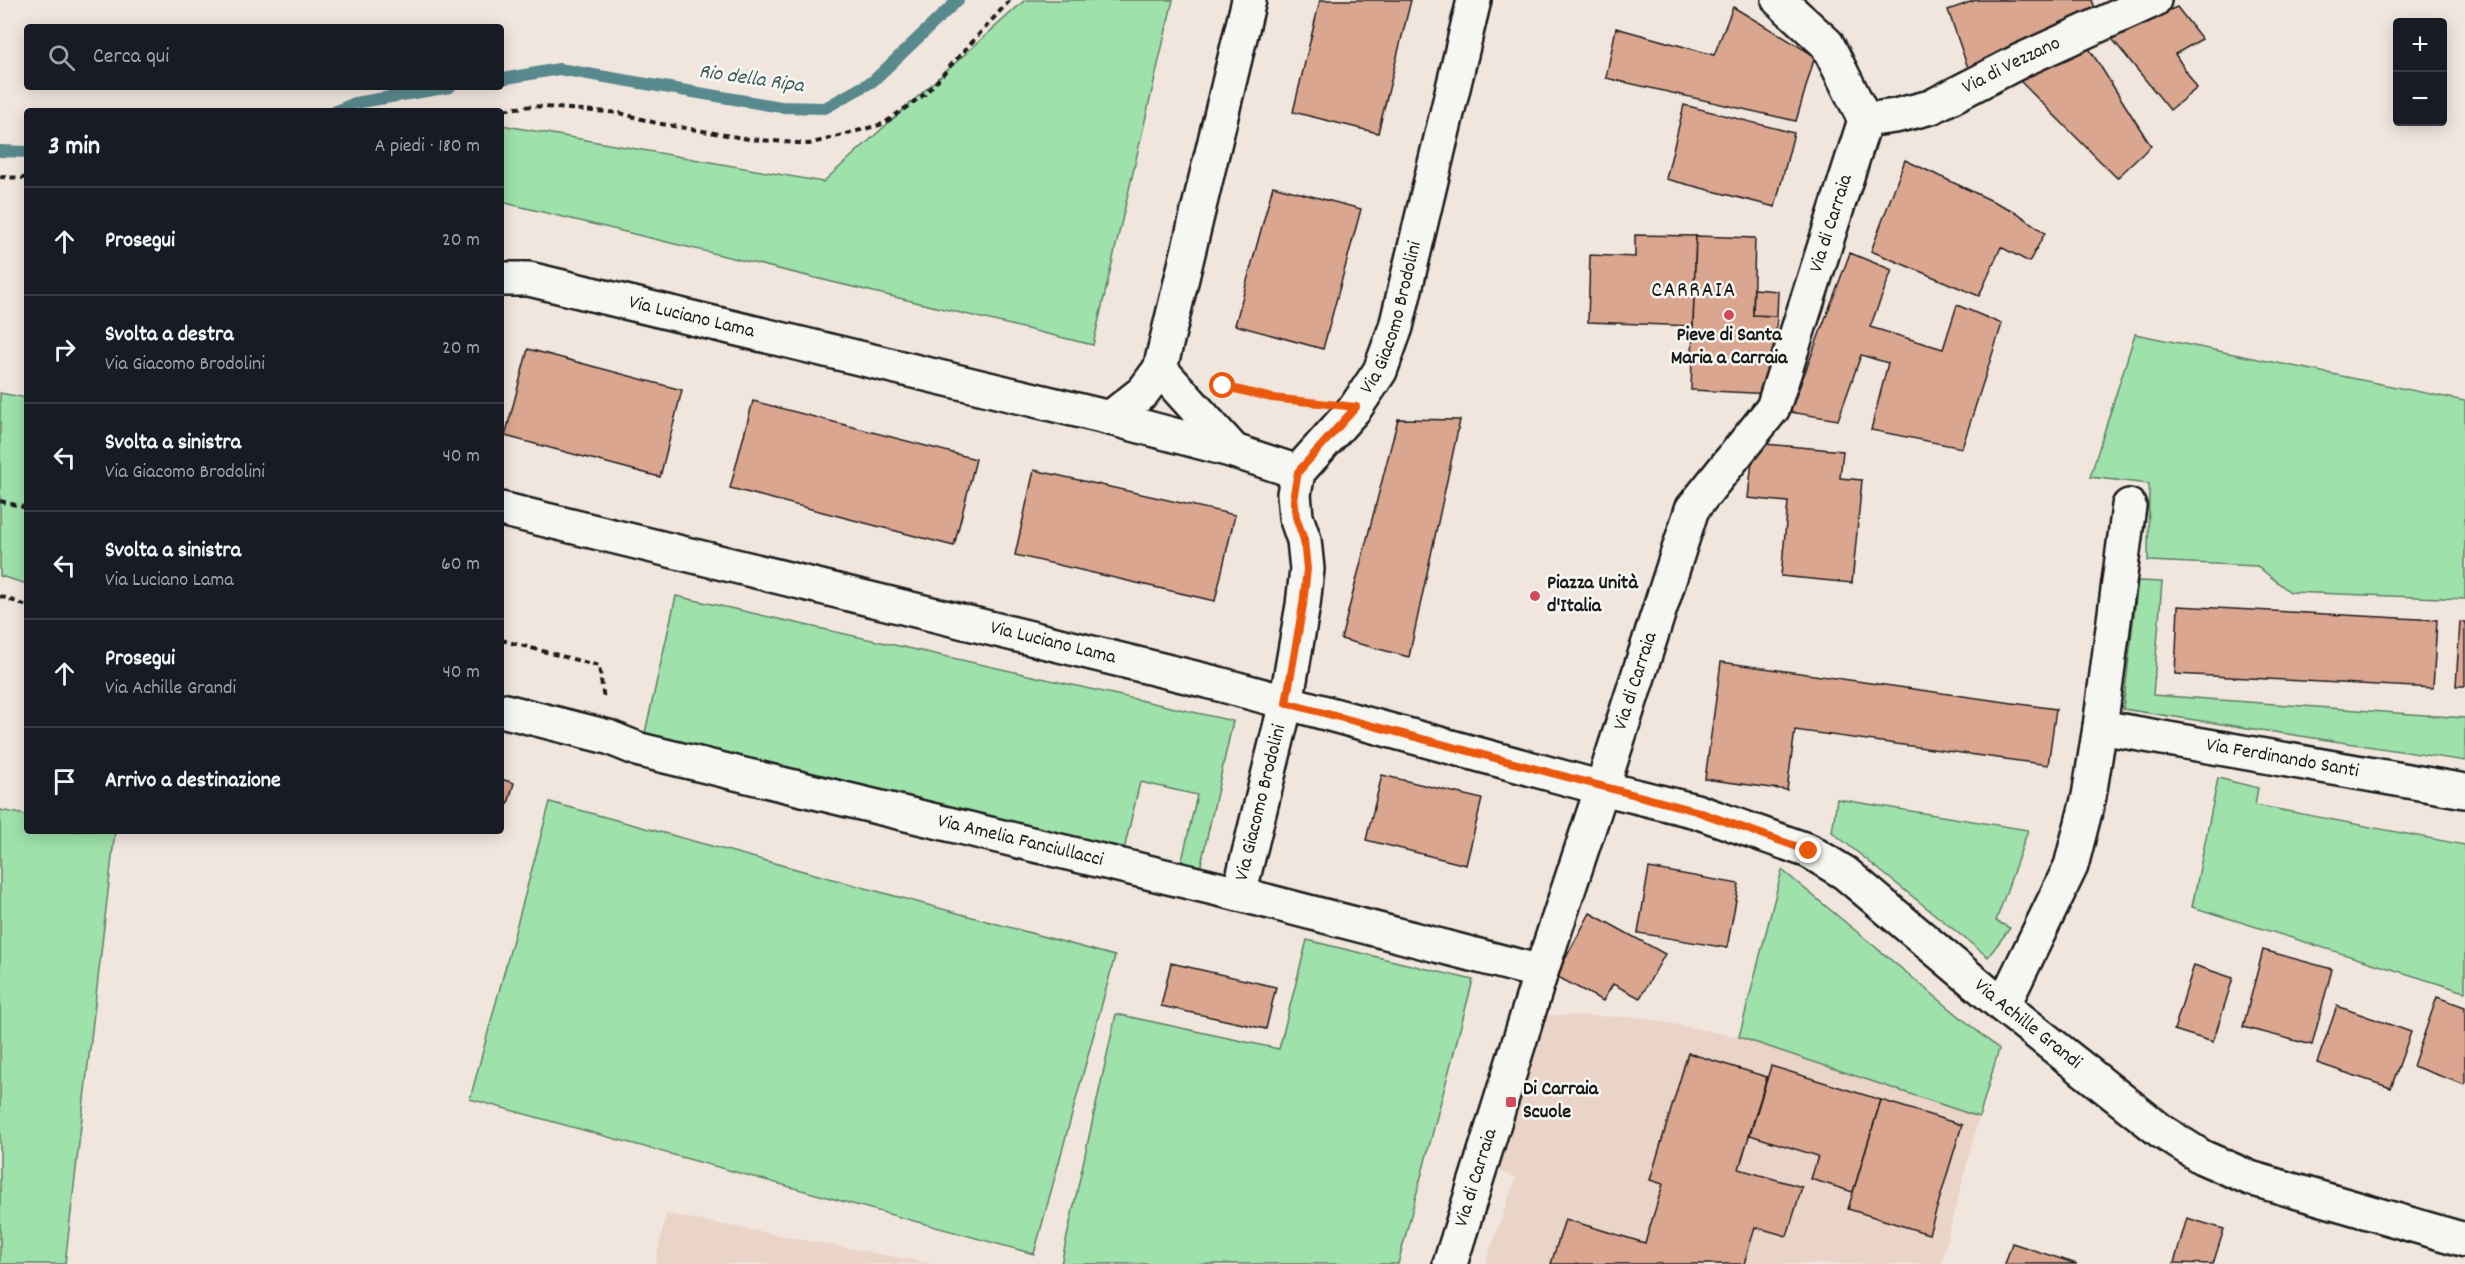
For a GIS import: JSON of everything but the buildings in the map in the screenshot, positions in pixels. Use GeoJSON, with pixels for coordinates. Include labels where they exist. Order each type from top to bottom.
{"type":"FeatureCollection","features":[{"type":"Feature","properties":{"kind":"street"},"geometry":{"type":"LineString","coordinates":[[1110,418],[1143,392],[1160,369],[1249,0]]}},
{"type":"Feature","properties":{"kind":"street","name":"Via Giacomo Brodolini"},"geometry":{"type":"LineString","coordinates":[[1239,894],[1286,703],[1303,605],[1307,569],[1304,540],[1296,517],[1294,494],[1298,472],[1356,407],[1380,371],[1396,327],[1474,0]]}},
{"type":"Feature","properties":{"kind":"street"},"geometry":{"type":"LineString","coordinates":[[1779,0],[1827,44],[1865,120]]}},
{"type":"Feature","properties":{"kind":"street","name":"Via di Vezzano"},"geometry":{"type":"LineString","coordinates":[[1865,120],[1895,116],[1931,107],[2022,60],[2154,0]]}},
{"type":"Feature","properties":{"kind":"street","name":"Via di Carraia"},"geometry":{"type":"LineString","coordinates":[[1450,1264],[1540,972],[1692,510],[1773,408],[1865,120]]}},
{"type":"Feature","properties":{"kind":"street","name":"Via Luciano Lama"},"geometry":{"type":"LineString","coordinates":[[504,279],[529,279],[1110,418],[1234,451],[1298,472]]}},
{"type":"Feature","properties":{"kind":"street"},"geometry":{"type":"LineString","coordinates":[[1160,369],[1234,451]]}},
{"type":"Feature","properties":{"kind":"street"},"geometry":{"type":"LineString","coordinates":[[2003,1006],[2071,866],[2089,796],[2129,507]]}},
{"type":"Feature","properties":{"kind":"street","name":"Via Luciano Lama"},"geometry":{"type":"LineString","coordinates":[[504,510],[1208,681],[1602,788]]}},
{"type":"Feature","properties":{"kind":"street","name":"Via Amelia Fanciullacci"},"geometry":{"type":"LineString","coordinates":[[504,711],[608,737],[640,750],[1239,894],[1540,972]]}},
{"type":"Feature","properties":{"kind":"street","name":"Via Ferdinando Santi"},"geometry":{"type":"LineString","coordinates":[[2100,727],[2465,791]]}},
{"type":"Feature","properties":{"kind":"street","name":"Via Achille Grandi"},"geometry":{"type":"LineString","coordinates":[[1602,788],[1696,811],[1809,851],[1845,873],[2003,1006],[2161,1131],[2202,1157],[2250,1178],[2465,1240]]}},
{"type":"Feature","properties":{"kind":"path"},"geometry":{"type":"LineString","coordinates":[[504,110],[532,106],[620,113],[656,123],[749,139],[809,144],[883,124],[925,94],[1010,0]]}},
{"type":"Feature","properties":{"kind":"path"},"geometry":{"type":"LineString","coordinates":[[0,177],[24,178]]}},
{"type":"Feature","properties":{"kind":"path"},"geometry":{"type":"LineString","coordinates":[[1223,386],[1272,398],[1356,407]]}},
{"type":"Feature","properties":{"kind":"path"},"geometry":{"type":"LineString","coordinates":[[0,501],[24,507]]}},
{"type":"Feature","properties":{"kind":"path"},"geometry":{"type":"LineString","coordinates":[[0,596],[24,605]]}},
{"type":"Feature","properties":{"kind":"path"},"geometry":{"type":"LineString","coordinates":[[504,641],[599,666],[608,737]]}},
{"type":"Feature","properties":{"kind":"shaded area"},"geometry":{"type":"Polygon","coordinates":[[[1544,1015],[1637,1017],[1739,1037],[1979,1117],[1941,1264],[1485,1264],[1516,1178],[1494,1169],[1544,1015]]]}},
{"type":"Feature","properties":{"kind":"shaded area"},"geometry":{"type":"Polygon","coordinates":[[[666,1214],[933,1264],[655,1264],[666,1214]]]}},
{"type":"Feature","properties":{"kind":"green space"},"geometry":{"type":"Polygon","coordinates":[[[1025,0],[1173,0],[1093,345],[504,203],[504,126],[823,182],[1025,0]]]}},
{"type":"Feature","properties":{"kind":"green space"},"geometry":{"type":"Polygon","coordinates":[[[2135,334],[2465,401],[2465,599],[2290,592],[2257,566],[2148,561],[2149,484],[2090,477],[2135,334]]]}},
{"type":"Feature","properties":{"kind":"green space"},"geometry":{"type":"Polygon","coordinates":[[[0,393],[24,397],[24,583],[0,576],[0,393]]]}},
{"type":"Feature","properties":{"kind":"green space"},"geometry":{"type":"Polygon","coordinates":[[[2138,581],[2162,582],[2153,695],[2465,718],[2465,761],[2123,709],[2138,581]]]}},
{"type":"Feature","properties":{"kind":"green space"},"geometry":{"type":"Polygon","coordinates":[[[676,596],[1233,721],[1200,869],[1181,865],[1197,795],[1140,782],[1123,854],[642,746],[676,596]]]}},
{"type":"Feature","properties":{"kind":"green space"},"geometry":{"type":"Polygon","coordinates":[[[2218,778],[2258,788],[2255,805],[2465,845],[2465,992],[2192,907],[2218,778]]]}},
{"type":"Feature","properties":{"kind":"green space"},"geometry":{"type":"Polygon","coordinates":[[[1837,799],[2028,830],[1996,921],[2010,928],[1988,957],[1832,832],[1837,799]]]}},
{"type":"Feature","properties":{"kind":"green space"},"geometry":{"type":"Polygon","coordinates":[[[550,802],[1115,956],[1034,1254],[470,1099],[550,802]]]}},
{"type":"Feature","properties":{"kind":"green space"},"geometry":{"type":"Polygon","coordinates":[[[0,810],[24,814],[24,834],[115,834],[65,1264],[0,1264],[0,810]]]}},
{"type":"Feature","properties":{"kind":"green space"},"geometry":{"type":"Polygon","coordinates":[[[1782,870],[1999,1049],[1979,1117],[1739,1037],[1782,870]]]}},
{"type":"Feature","properties":{"kind":"green space"},"geometry":{"type":"Polygon","coordinates":[[[1307,940],[1473,980],[1398,1264],[1061,1264],[1116,1014],[1279,1049],[1307,940]]]}},
{"type":"Feature","properties":{"kind":"waterway","name":"Rio della Ripa"},"geometry":{"type":"LineString","coordinates":[[504,78],[559,69],[781,107],[825,108],[873,81],[958,0]]}},
{"type":"Feature","properties":{"kind":"waterway","name":"Rio della Ripa"},"geometry":{"type":"LineString","coordinates":[[343,108],[355,103],[432,90]]}},
{"type":"Feature","properties":{"kind":"waterway","name":"Rio della Ripa"},"geometry":{"type":"LineString","coordinates":[[0,151],[24,152]]}},
{"type":"Feature","properties":{"kind":"place","name":"Pieve di Santa Maria a Carraia"},"geometry":{"type":"Point","coordinates":[1729,315]}},
{"type":"Feature","properties":{"kind":"place","name":"Piazza Unità d'Italia"},"geometry":{"type":"Point","coordinates":[1535,596]}},
{"type":"Feature","properties":{"kind":"place","name":"Di Carraia Scuole"},"geometry":{"type":"Point","coordinates":[1511,1102]}},
{"type":"Feature","properties":{"kind":"district","name":"CARRAIA"},"geometry":{"type":"Point","coordinates":[1694,291]}},
{"type":"Feature","properties":{"kind":"route"},"geometry":{"type":"LineString","coordinates":[[1223,386],[1272,398],[1356,407],[1298,472],[1294,494],[1296,517],[1304,540],[1307,569],[1286,703],[1696,811],[1809,851]]}}]}
